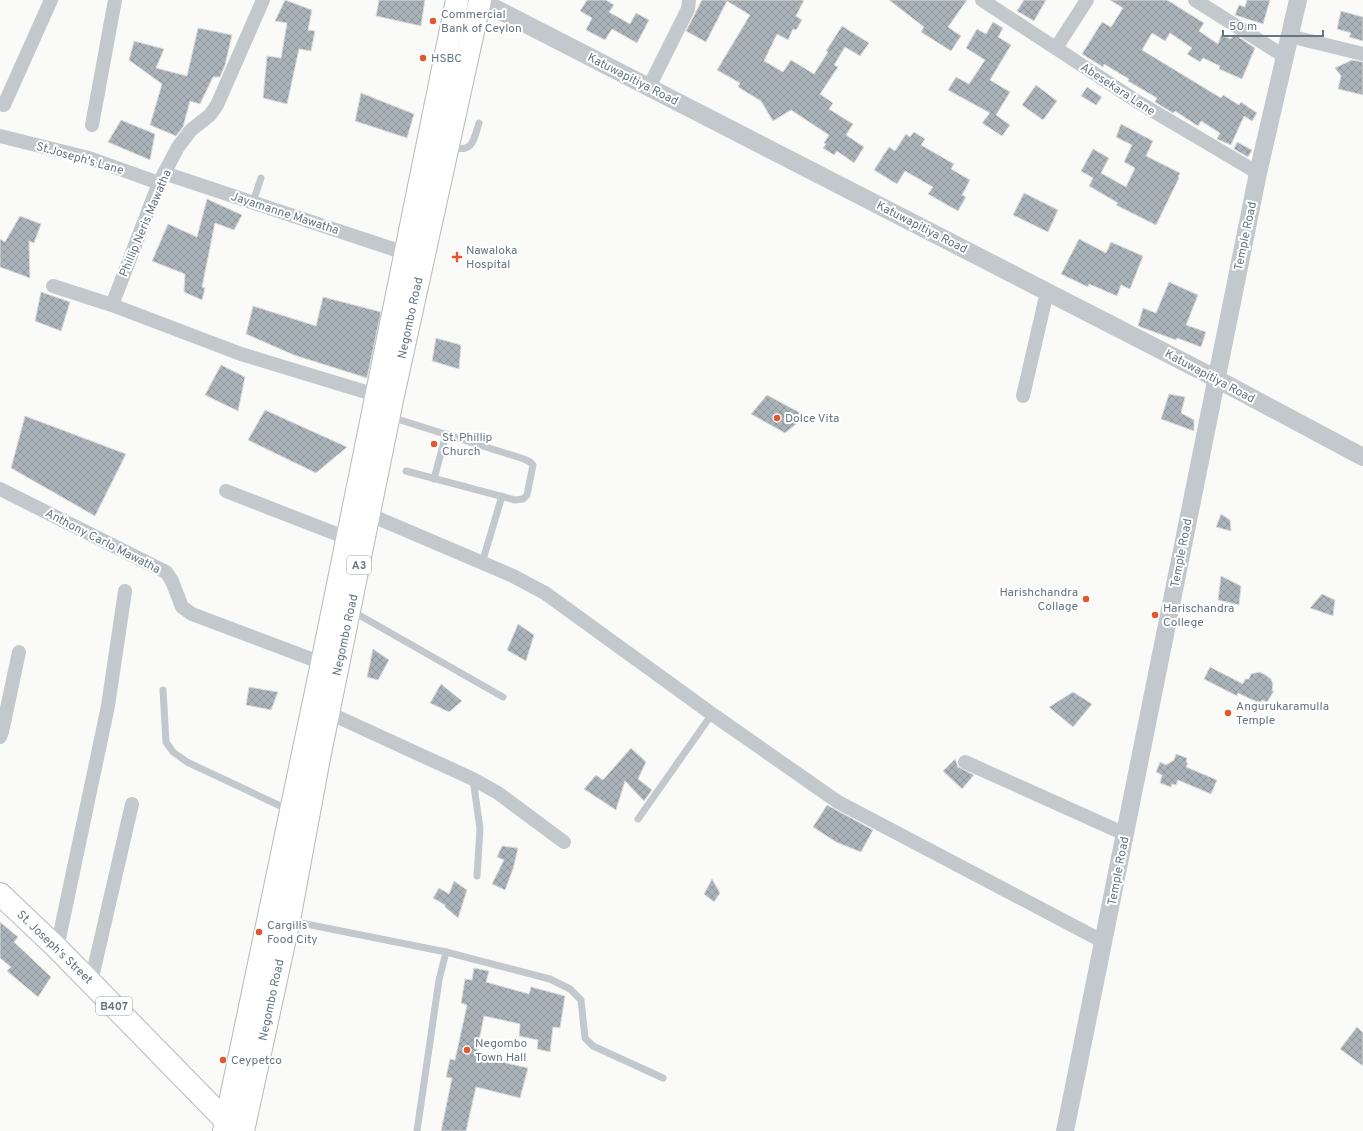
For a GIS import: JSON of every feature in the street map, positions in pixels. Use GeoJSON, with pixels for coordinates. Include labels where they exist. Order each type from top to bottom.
{"type":"FeatureCollection","features":[{"type":"Feature","properties":{"kind":"main road","name":"Negombo Road"},"geometry":{"type":"LineString","coordinates":[[233,1128],[288,920],[350,610],[376,396],[457,0]]}},
{"type":"Feature","properties":{"kind":"main road","name":"Negombo Road"},"geometry":{"type":"LineString","coordinates":[[233,1128],[291,811],[347,538],[361,511],[389,416],[480,0]]}},
{"type":"Feature","properties":{"kind":"main road","name":"St. Joseph's Street"},"geometry":{"type":"LineString","coordinates":[[0,894],[91,982],[233,1128]]}},
{"type":"Feature","properties":{"kind":"street"},"geometry":{"type":"LineString","coordinates":[[4,105],[51,0]]}},
{"type":"Feature","properties":{"kind":"street"},"geometry":{"type":"LineString","coordinates":[[92,125],[116,0]]}},
{"type":"Feature","properties":{"kind":"street","name":"Phillip Neris Mawatha"},"geometry":{"type":"LineString","coordinates":[[112,305],[162,178],[178,147],[191,130],[210,115],[217,105],[263,0]]}},
{"type":"Feature","properties":{"kind":"street","name":"Katuwapitiya Road"},"geometry":{"type":"LineString","coordinates":[[480,0],[1215,378],[1363,457]]}},
{"type":"Feature","properties":{"kind":"street"},"geometry":{"type":"LineString","coordinates":[[649,87],[688,10],[689,0]]}},
{"type":"Feature","properties":{"kind":"street","name":"Abesekara Lane"},"geometry":{"type":"LineString","coordinates":[[982,0],[1138,102],[1258,173]]}},
{"type":"Feature","properties":{"kind":"street"},"geometry":{"type":"LineString","coordinates":[[1056,48],[1086,0]]}},
{"type":"Feature","properties":{"kind":"street"},"geometry":{"type":"LineString","coordinates":[[1195,0],[1284,56]]}},
{"type":"Feature","properties":{"kind":"street","name":"Temple Road"},"geometry":{"type":"LineString","coordinates":[[1065,1131],[1104,942],[1215,378],[1258,173],[1298,0]]}},
{"type":"Feature","properties":{"kind":"street"},"geometry":{"type":"LineString","coordinates":[[1289,36],[1363,54]]}},
{"type":"Feature","properties":{"kind":"street","name":"St.Joseph's Lane"},"geometry":{"type":"LineString","coordinates":[[0,136],[162,178]]}},
{"type":"Feature","properties":{"kind":"street","name":"Jayamanne Mawatha"},"geometry":{"type":"LineString","coordinates":[[162,178],[253,202],[405,253]]}},
{"type":"Feature","properties":{"kind":"street"},"geometry":{"type":"LineString","coordinates":[[53,286],[112,305],[241,354],[376,396]]}},
{"type":"Feature","properties":{"kind":"street"},"geometry":{"type":"LineString","coordinates":[[1023,396],[1047,292]]}},
{"type":"Feature","properties":{"kind":"street","name":"Anthony Carlo Mawatha"},"geometry":{"type":"LineString","coordinates":[[0,489],[166,572],[172,581],[182,607],[192,614],[322,663]]}},
{"type":"Feature","properties":{"kind":"street"},"geometry":{"type":"LineString","coordinates":[[226,491],[347,538]]}},
{"type":"Feature","properties":{"kind":"street"},"geometry":{"type":"LineString","coordinates":[[361,511],[513,576],[546,593],[712,714],[838,802],[1104,942]]}},
{"type":"Feature","properties":{"kind":"street"},"geometry":{"type":"LineString","coordinates":[[57,948],[108,706],[125,591]]}},
{"type":"Feature","properties":{"kind":"street"},"geometry":{"type":"LineString","coordinates":[[0,736],[19,652]]}},
{"type":"Feature","properties":{"kind":"street"},"geometry":{"type":"LineString","coordinates":[[329,713],[473,779],[498,793],[564,842]]}},
{"type":"Feature","properties":{"kind":"street"},"geometry":{"type":"LineString","coordinates":[[965,762],[1125,834]]}},
{"type":"Feature","properties":{"kind":"street"},"geometry":{"type":"LineString","coordinates":[[91,982],[132,804]]}},
{"type":"Feature","properties":{"kind":"lane"},"geometry":{"type":"LineString","coordinates":[[448,146],[466,149],[470,145],[479,123]]}},
{"type":"Feature","properties":{"kind":"lane"},"geometry":{"type":"LineString","coordinates":[[253,202],[261,178]]}},
{"type":"Feature","properties":{"kind":"lane"},"geometry":{"type":"LineString","coordinates":[[389,416],[530,462],[533,465],[526,495],[523,499],[515,500],[406,471]]}},
{"type":"Feature","properties":{"kind":"lane"},"geometry":{"type":"LineString","coordinates":[[434,478],[446,434]]}},
{"type":"Feature","properties":{"kind":"lane"},"geometry":{"type":"LineString","coordinates":[[482,563],[502,496]]}},
{"type":"Feature","properties":{"kind":"lane"},"geometry":{"type":"LineString","coordinates":[[350,610],[503,697]]}},
{"type":"Feature","properties":{"kind":"lane"},"geometry":{"type":"LineString","coordinates":[[163,690],[166,742],[173,752],[187,762],[291,811]]}},
{"type":"Feature","properties":{"kind":"lane"},"geometry":{"type":"LineString","coordinates":[[638,819],[712,714]]}},
{"type":"Feature","properties":{"kind":"lane"},"geometry":{"type":"LineString","coordinates":[[473,779],[480,829],[477,876]]}},
{"type":"Feature","properties":{"kind":"lane"},"geometry":{"type":"LineString","coordinates":[[288,920],[446,952],[550,979],[570,989],[581,1000],[585,1038],[593,1046],[663,1078]]}},
{"type":"Feature","properties":{"kind":"lane"},"geometry":{"type":"LineString","coordinates":[[416,1131],[439,980],[446,952]]}},
{"type":"Feature","properties":{"kind":"building"},"geometry":{"type":"Polygon","coordinates":[[[285,0],[312,10],[308,30],[315,31],[311,51],[299,49],[287,104],[263,98],[267,56],[281,58],[287,23],[275,21],[285,0]]]}},
{"type":"Feature","properties":{"kind":"building"},"geometry":{"type":"Polygon","coordinates":[[[379,0],[425,0],[421,26],[376,16],[379,0]]]}},
{"type":"Feature","properties":{"kind":"building"},"geometry":{"type":"Polygon","coordinates":[[[587,0],[606,0],[614,5],[609,12],[630,24],[636,13],[649,20],[637,43],[612,29],[605,40],[586,30],[592,18],[580,11],[587,0]]]}},
{"type":"Feature","properties":{"kind":"building"},"geometry":{"type":"Polygon","coordinates":[[[702,0],[804,0],[796,16],[802,20],[796,30],[793,29],[788,40],[777,34],[764,61],[783,72],[791,60],[814,74],[828,52],[826,51],[842,26],[869,43],[860,56],[845,47],[834,65],[838,67],[820,94],[833,103],[829,109],[853,124],[846,135],[864,147],[854,163],[837,151],[834,155],[823,148],[829,135],[791,110],[773,121],[761,101],[738,87],[740,83],[717,70],[750,15],[727,1],[706,42],[686,31],[702,0]]]}},
{"type":"Feature","properties":{"kind":"building"},"geometry":{"type":"Polygon","coordinates":[[[889,0],[967,0],[948,27],[961,36],[951,51],[921,32],[924,27],[889,0]]]}},
{"type":"Feature","properties":{"kind":"building"},"geometry":{"type":"Polygon","coordinates":[[[1024,0],[1046,0],[1034,21],[1017,11],[1024,0]]]}},
{"type":"Feature","properties":{"kind":"building"},"geometry":{"type":"Polygon","coordinates":[[[1110,0],[1167,0],[1204,23],[1199,31],[1218,44],[1221,35],[1231,39],[1234,34],[1255,48],[1242,79],[1219,69],[1220,66],[1203,58],[1200,62],[1187,54],[1192,48],[1170,33],[1165,41],[1152,33],[1142,50],[1221,98],[1223,95],[1239,105],[1241,102],[1257,113],[1252,121],[1244,116],[1231,145],[1217,139],[1220,133],[1201,121],[1198,126],[1175,111],[1173,113],[1155,102],[1157,98],[1128,81],[1129,79],[1104,64],[1103,67],[1082,54],[1102,22],[1111,27],[1123,8],[1110,0]]]}},
{"type":"Feature","properties":{"kind":"building"},"geometry":{"type":"Polygon","coordinates":[[[1247,0],[1270,0],[1263,24],[1235,15],[1239,5],[1245,7],[1247,0]]]}},
{"type":"Feature","properties":{"kind":"building"},"geometry":{"type":"Polygon","coordinates":[[[1341,11],[1363,17],[1363,41],[1349,37],[1351,33],[1337,29],[1341,11]]]}},
{"type":"Feature","properties":{"kind":"building"},"geometry":{"type":"Polygon","coordinates":[[[993,22],[1003,28],[998,37],[1011,45],[990,80],[1010,92],[996,115],[1010,125],[1002,136],[982,123],[990,113],[948,90],[956,77],[969,84],[985,60],[966,48],[977,29],[986,34],[993,22]]]}},
{"type":"Feature","properties":{"kind":"building"},"geometry":{"type":"Polygon","coordinates":[[[198,28],[232,35],[225,65],[220,77],[213,77],[200,104],[190,101],[183,127],[176,136],[150,125],[162,84],[129,60],[134,41],[164,49],[156,68],[187,76],[198,28]]]}},
{"type":"Feature","properties":{"kind":"building"},"geometry":{"type":"Polygon","coordinates":[[[1352,60],[1363,62],[1363,95],[1338,89],[1341,76],[1335,68],[1352,60]]]}},
{"type":"Feature","properties":{"kind":"building"},"geometry":{"type":"Polygon","coordinates":[[[1036,85],[1057,101],[1043,120],[1022,105],[1036,85]]]}},
{"type":"Feature","properties":{"kind":"building"},"geometry":{"type":"Polygon","coordinates":[[[1087,87],[1102,97],[1096,105],[1081,96],[1087,87]]]}},
{"type":"Feature","properties":{"kind":"building"},"geometry":{"type":"Polygon","coordinates":[[[361,93],[414,114],[407,138],[355,121],[361,93]]]}},
{"type":"Feature","properties":{"kind":"building"},"geometry":{"type":"Polygon","coordinates":[[[121,120],[155,134],[150,160],[108,142],[121,120]]]}},
{"type":"Feature","properties":{"kind":"building"},"geometry":{"type":"Polygon","coordinates":[[[1121,124],[1153,141],[1146,156],[1180,173],[1156,225],[1116,205],[1118,203],[1089,186],[1093,178],[1081,171],[1093,149],[1109,158],[1101,173],[1126,187],[1135,168],[1124,162],[1132,145],[1116,137],[1121,124]]]}},
{"type":"Feature","properties":{"kind":"building"},"geometry":{"type":"Polygon","coordinates":[[[914,132],[925,139],[921,145],[954,164],[951,169],[970,180],[962,195],[966,197],[958,211],[928,194],[933,187],[905,171],[897,184],[874,170],[889,147],[895,151],[906,134],[910,137],[914,132]]]}},
{"type":"Feature","properties":{"kind":"building"},"geometry":{"type":"Polygon","coordinates":[[[1237,142],[1252,150],[1248,157],[1234,149],[1237,142]]]}},
{"type":"Feature","properties":{"kind":"building"},"geometry":{"type":"Polygon","coordinates":[[[1024,193],[1058,210],[1048,232],[1013,215],[1024,193]]]}},
{"type":"Feature","properties":{"kind":"building"},"geometry":{"type":"Polygon","coordinates":[[[207,199],[242,215],[234,230],[215,223],[202,287],[205,288],[202,300],[184,292],[185,274],[152,261],[168,224],[197,237],[207,199]]]}},
{"type":"Feature","properties":{"kind":"building"},"geometry":{"type":"Polygon","coordinates":[[[20,216],[41,224],[34,243],[29,241],[30,278],[0,267],[0,239],[5,242],[20,216]]]}},
{"type":"Feature","properties":{"kind":"building"},"geometry":{"type":"Polygon","coordinates":[[[1079,239],[1106,253],[1111,242],[1143,256],[1130,289],[1121,285],[1117,296],[1089,284],[1088,287],[1061,274],[1079,239]]]}},
{"type":"Feature","properties":{"kind":"building"},"geometry":{"type":"Polygon","coordinates":[[[1169,282],[1198,295],[1186,325],[1206,332],[1201,347],[1177,338],[1176,340],[1138,326],[1143,308],[1156,313],[1169,282]]]}},
{"type":"Feature","properties":{"kind":"building"},"geometry":{"type":"Polygon","coordinates":[[[41,292],[70,302],[61,331],[35,321],[41,292]]]}},
{"type":"Feature","properties":{"kind":"building"},"geometry":{"type":"Polygon","coordinates":[[[323,297],[381,312],[367,378],[294,355],[246,334],[253,306],[316,326],[323,297]]]}},
{"type":"Feature","properties":{"kind":"building"},"geometry":{"type":"Polygon","coordinates":[[[436,338],[461,345],[459,369],[432,361],[436,338]]]}},
{"type":"Feature","properties":{"kind":"building"},"geometry":{"type":"Polygon","coordinates":[[[221,365],[245,377],[238,411],[205,395],[221,365]]]}},
{"type":"Feature","properties":{"kind":"building"},"geometry":{"type":"Polygon","coordinates":[[[1169,394],[1185,397],[1181,413],[1194,420],[1194,431],[1161,419],[1169,394]]]}},
{"type":"Feature","properties":{"kind":"building"},"geometry":{"type":"Polygon","coordinates":[[[767,395],[806,416],[785,433],[751,414],[767,395]]]}},
{"type":"Feature","properties":{"kind":"building"},"geometry":{"type":"Polygon","coordinates":[[[265,410],[347,447],[316,473],[248,440],[265,410]]]}},
{"type":"Feature","properties":{"kind":"building"},"geometry":{"type":"Polygon","coordinates":[[[25,416],[126,454],[95,516],[11,468],[25,416]]]}},
{"type":"Feature","properties":{"kind":"building"},"geometry":{"type":"Polygon","coordinates":[[[1221,514],[1230,520],[1231,531],[1216,527],[1221,514]]]}},
{"type":"Feature","properties":{"kind":"building"},"geometry":{"type":"Polygon","coordinates":[[[1221,576],[1241,586],[1239,605],[1218,600],[1221,576]]]}},
{"type":"Feature","properties":{"kind":"building"},"geometry":{"type":"Polygon","coordinates":[[[1322,594],[1335,600],[1333,616],[1310,608],[1322,594]]]}},
{"type":"Feature","properties":{"kind":"building"},"geometry":{"type":"Polygon","coordinates":[[[518,624],[534,635],[526,661],[507,650],[518,624]]]}},
{"type":"Feature","properties":{"kind":"building"},"geometry":{"type":"Polygon","coordinates":[[[373,649],[389,660],[378,680],[367,677],[373,649]]]}},
{"type":"Feature","properties":{"kind":"building"},"geometry":{"type":"Polygon","coordinates":[[[1210,667],[1243,684],[1245,679],[1249,679],[1251,674],[1259,672],[1271,679],[1273,684],[1272,691],[1274,691],[1267,702],[1262,700],[1261,702],[1255,701],[1238,693],[1237,696],[1204,679],[1210,667]]]}},
{"type":"Feature","properties":{"kind":"building"},"geometry":{"type":"Polygon","coordinates":[[[441,684],[462,701],[449,712],[430,703],[441,684]]]}},
{"type":"Feature","properties":{"kind":"building"},"geometry":{"type":"Polygon","coordinates":[[[249,687],[278,692],[271,710],[246,705],[249,687]]]}},
{"type":"Feature","properties":{"kind":"building"},"geometry":{"type":"Polygon","coordinates":[[[1073,692],[1092,704],[1073,727],[1049,707],[1073,692]]]}},
{"type":"Feature","properties":{"kind":"building"},"geometry":{"type":"Polygon","coordinates":[[[631,748],[646,762],[638,779],[652,790],[644,801],[625,781],[616,810],[584,789],[596,775],[603,780],[631,748]]]}},
{"type":"Feature","properties":{"kind":"building"},"geometry":{"type":"Polygon","coordinates":[[[1176,754],[1187,758],[1186,762],[1188,763],[1186,767],[1217,780],[1211,794],[1178,780],[1176,785],[1172,784],[1171,787],[1160,783],[1162,775],[1156,772],[1160,762],[1166,765],[1174,760],[1176,754]]]}},
{"type":"Feature","properties":{"kind":"building"},"geometry":{"type":"Polygon","coordinates":[[[955,759],[958,767],[974,775],[962,789],[943,771],[955,759]]]}},
{"type":"Feature","properties":{"kind":"building"},"geometry":{"type":"Polygon","coordinates":[[[827,805],[873,830],[861,852],[836,842],[813,827],[827,805]]]}},
{"type":"Feature","properties":{"kind":"building"},"geometry":{"type":"Polygon","coordinates":[[[502,846],[518,848],[513,869],[505,890],[492,884],[504,860],[497,857],[502,846]]]}},
{"type":"Feature","properties":{"kind":"building"},"geometry":{"type":"Polygon","coordinates":[[[712,879],[720,893],[714,902],[704,894],[712,879]]]}},
{"type":"Feature","properties":{"kind":"building"},"geometry":{"type":"Polygon","coordinates":[[[454,881],[467,890],[458,918],[445,907],[445,905],[433,898],[439,888],[449,894],[454,881]]]}},
{"type":"Feature","properties":{"kind":"building"},"geometry":{"type":"Polygon","coordinates":[[[0,922],[18,937],[14,942],[51,977],[38,997],[7,971],[11,967],[0,958],[0,922]]]}},
{"type":"Feature","properties":{"kind":"building","name":"Negombo Town Hall"},"geometry":{"type":"Polygon","coordinates":[[[474,968],[489,971],[486,982],[529,994],[531,987],[565,996],[560,1028],[553,1027],[550,1052],[537,1049],[538,1040],[519,1036],[520,1024],[484,1016],[476,1056],[528,1068],[520,1098],[476,1087],[466,1131],[441,1131],[452,1078],[446,1077],[450,1059],[455,1060],[467,1005],[461,1003],[465,979],[472,980],[474,968]]]}},
{"type":"Feature","properties":{"kind":"building"},"geometry":{"type":"Polygon","coordinates":[[[1357,1027],[1363,1033],[1363,1066],[1340,1049],[1357,1027]]]}},
{"type":"Feature","properties":{"kind":"place","name":"Commercial Bank of Ceylon"},"geometry":{"type":"Point","coordinates":[433,21]}},
{"type":"Feature","properties":{"kind":"place","name":"HSBC"},"geometry":{"type":"Point","coordinates":[423,58]}},
{"type":"Feature","properties":{"kind":"place","name":"Nawaloka Hospital"},"geometry":{"type":"Point","coordinates":[457,257]}},
{"type":"Feature","properties":{"kind":"place","name":"Dolce Vita"},"geometry":{"type":"Point","coordinates":[777,418]}},
{"type":"Feature","properties":{"kind":"place","name":"St. Phillip Church"},"geometry":{"type":"Point","coordinates":[434,444]}},
{"type":"Feature","properties":{"kind":"place","name":"Harishchandra Collage"},"geometry":{"type":"Point","coordinates":[1086,599]}},
{"type":"Feature","properties":{"kind":"place","name":"Harischandra College"},"geometry":{"type":"Point","coordinates":[1155,615]}},
{"type":"Feature","properties":{"kind":"place","name":"Angurukaramulla Temple"},"geometry":{"type":"Point","coordinates":[1228,713]}},
{"type":"Feature","properties":{"kind":"place","name":"Cargills Food City"},"geometry":{"type":"Point","coordinates":[259,932]}},
{"type":"Feature","properties":{"kind":"place","name":"Negombo Town Hall"},"geometry":{"type":"Point","coordinates":[467,1050]}},
{"type":"Feature","properties":{"kind":"place","name":"Ceypetco"},"geometry":{"type":"Point","coordinates":[223,1060]}}]}
